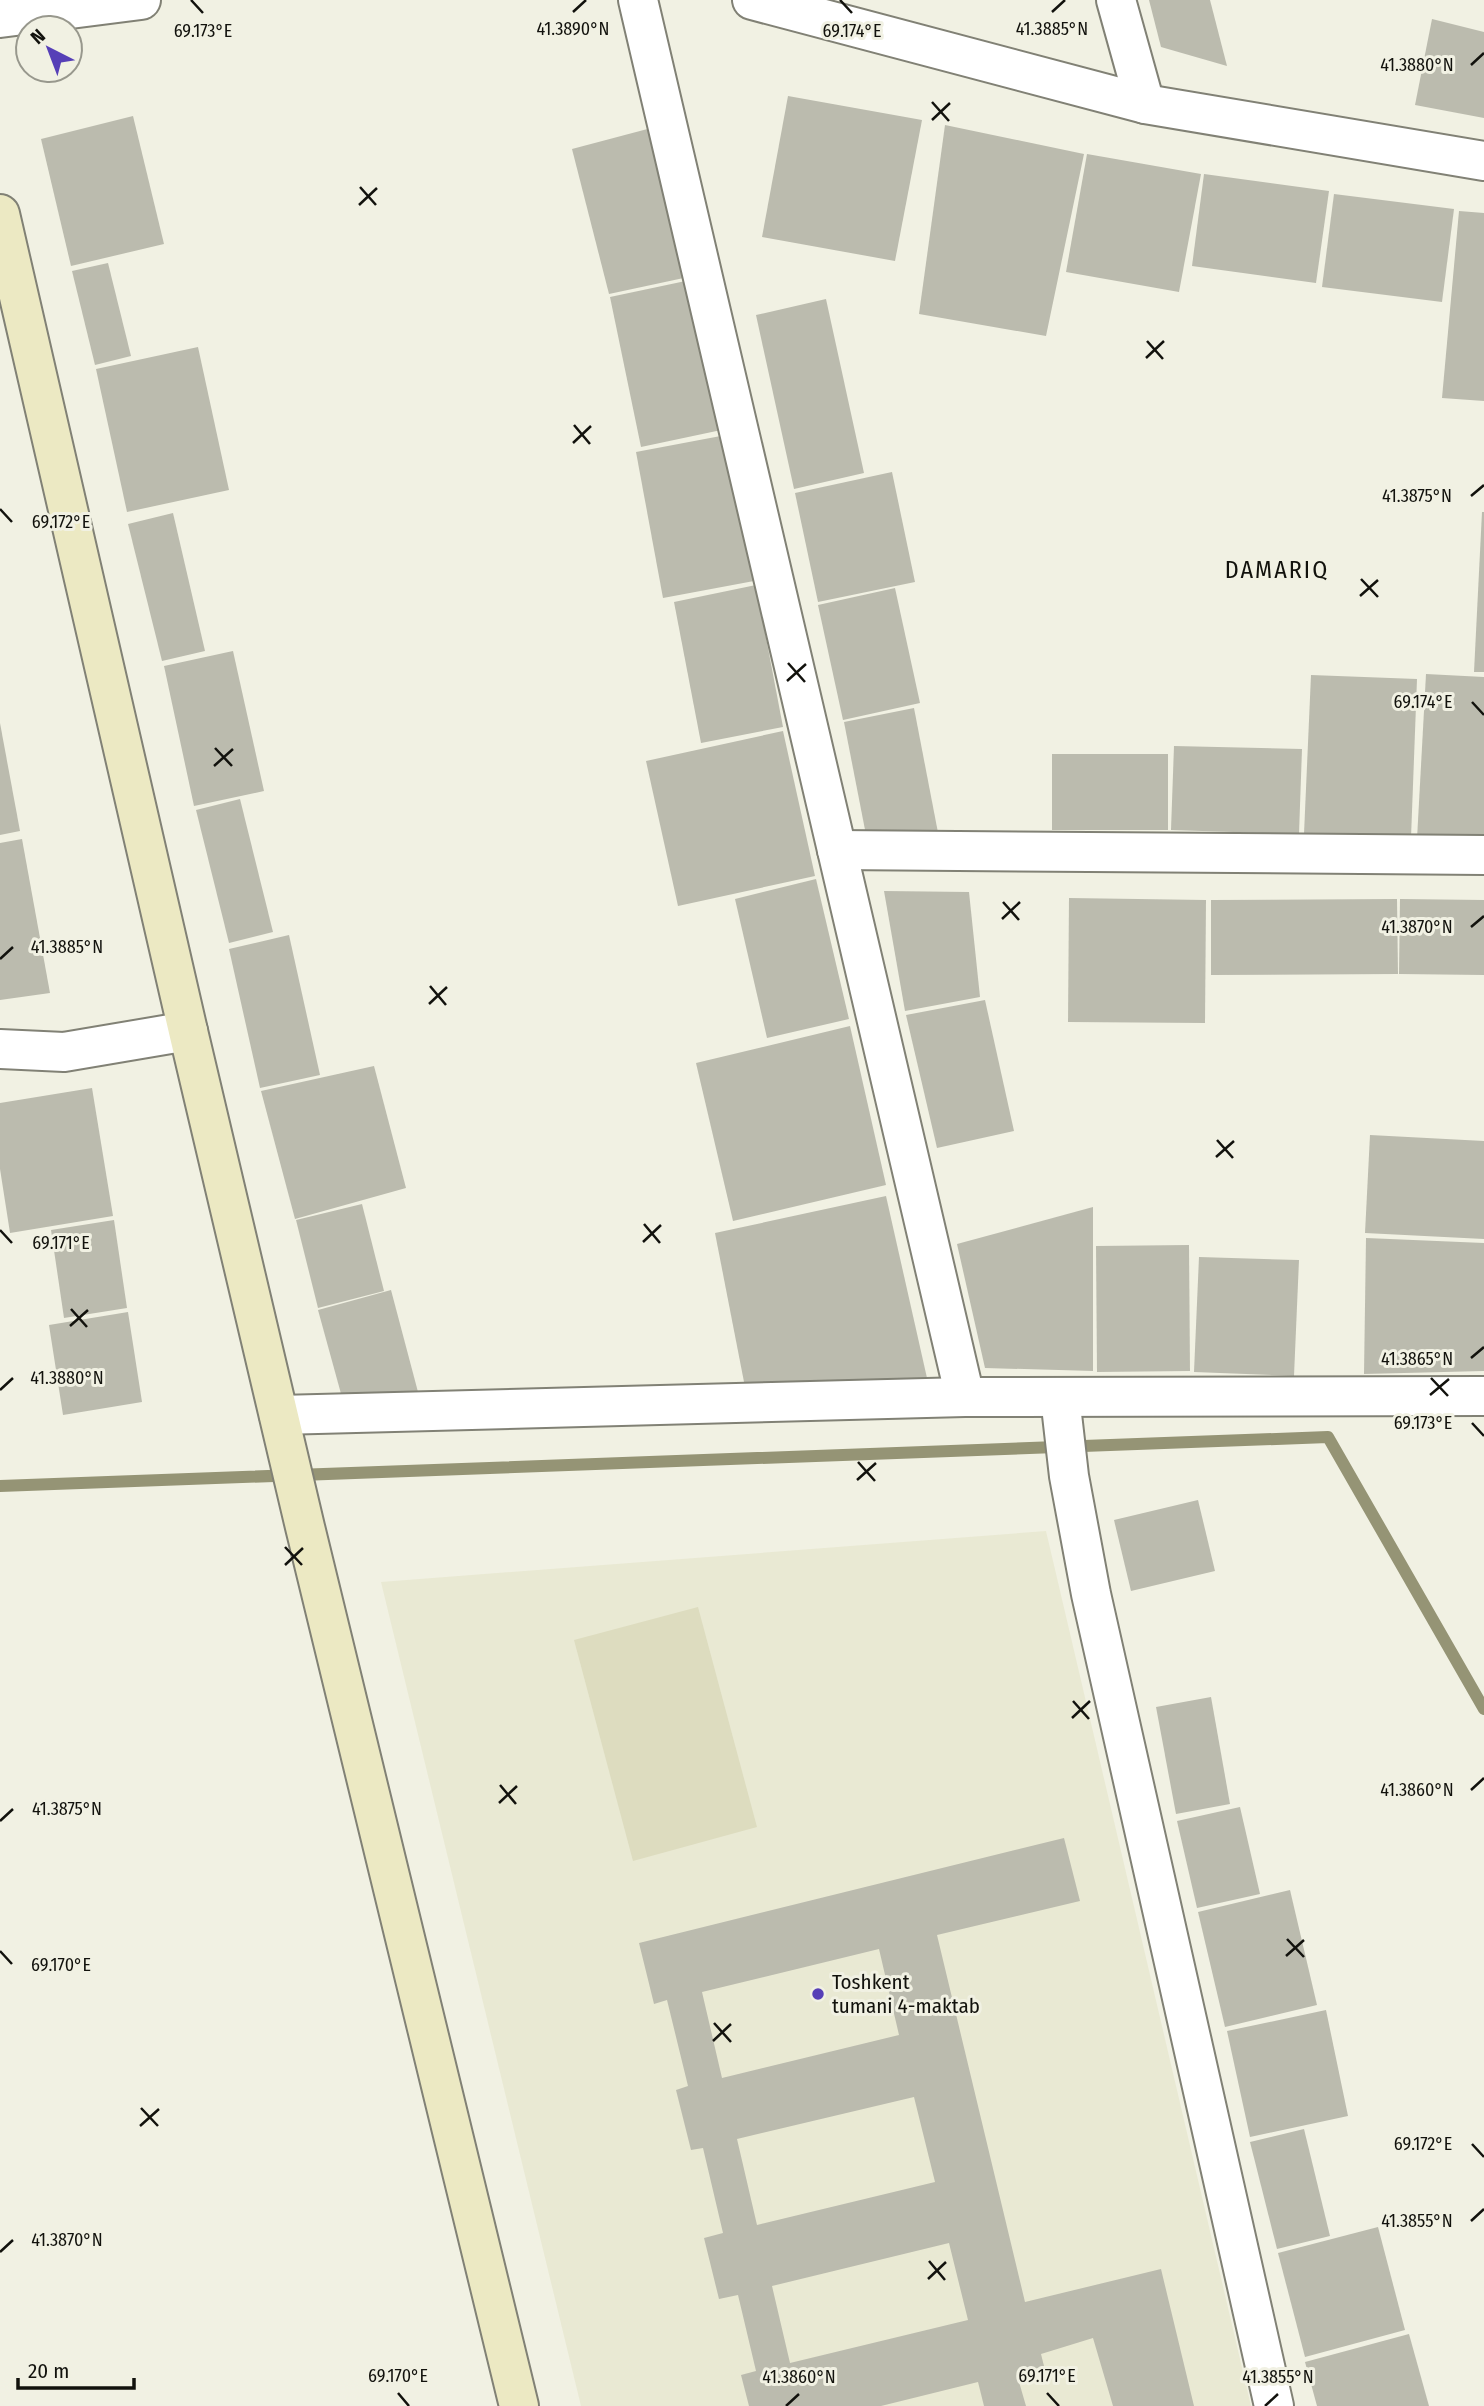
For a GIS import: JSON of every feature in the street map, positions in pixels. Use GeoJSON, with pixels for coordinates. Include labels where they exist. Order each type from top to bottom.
{"type":"FeatureCollection","features":[{"type":"Feature","properties":{"kind":"main road"},"geometry":{"type":"LineString","coordinates":[[0,214],[305,1527],[519,2406]]}},
{"type":"Feature","properties":{"kind":"street"},"geometry":{"type":"LineString","coordinates":[[0,18],[142,0]]}},
{"type":"Feature","properties":{"kind":"street"},"geometry":{"type":"LineString","coordinates":[[638,0],[965,1397]]}},
{"type":"Feature","properties":{"kind":"street"},"geometry":{"type":"LineString","coordinates":[[752,0],[1145,104],[1484,160]]}},
{"type":"Feature","properties":{"kind":"street"},"geometry":{"type":"LineString","coordinates":[[1116,0],[1145,104]]}},
{"type":"Feature","properties":{"kind":"street"},"geometry":{"type":"LineString","coordinates":[[837,850],[1484,855]]}},
{"type":"Feature","properties":{"kind":"street"},"geometry":{"type":"LineString","coordinates":[[0,1049],[64,1052],[188,1031]]}},
{"type":"Feature","properties":{"kind":"street"},"geometry":{"type":"LineString","coordinates":[[279,1415],[965,1397],[1063,1414],[1484,1396]]}},
{"type":"Feature","properties":{"kind":"street"},"geometry":{"type":"LineString","coordinates":[[1063,1414],[1069,1476],[1091,1594],[1274,2406]]}},
{"type":"Feature","properties":{"kind":"shaded area","name":"Toshkent tumani 4-maktab"},"geometry":{"type":"Polygon","coordinates":[[[1046,1531],[1251,2406],[581,2406],[381,1582],[1046,1531]]]}},
{"type":"Feature","properties":{"kind":"shaded area"},"geometry":{"type":"Polygon","coordinates":[[[698,1607],[757,1827],[633,1861],[574,1640],[698,1607]]]}},
{"type":"Feature","properties":{"kind":"building"},"geometry":{"type":"Polygon","coordinates":[[[1149,0],[1210,0],[1227,66],[1161,47],[1149,0]]]}},
{"type":"Feature","properties":{"kind":"building"},"geometry":{"type":"Polygon","coordinates":[[[1432,19],[1484,32],[1484,118],[1415,105],[1432,19]]]}},
{"type":"Feature","properties":{"kind":"building"},"geometry":{"type":"Polygon","coordinates":[[[788,96],[922,120],[895,261],[762,237],[788,96]]]}},
{"type":"Feature","properties":{"kind":"building"},"geometry":{"type":"Polygon","coordinates":[[[133,116],[164,244],[71,266],[41,139],[133,116]]]}},
{"type":"Feature","properties":{"kind":"building"},"geometry":{"type":"Polygon","coordinates":[[[945,125],[1084,154],[1046,336],[919,314],[945,125]]]}},
{"type":"Feature","properties":{"kind":"building"},"geometry":{"type":"Polygon","coordinates":[[[655,127],[693,276],[609,294],[572,149],[655,127]]]}},
{"type":"Feature","properties":{"kind":"building"},"geometry":{"type":"Polygon","coordinates":[[[1087,154],[1201,174],[1179,292],[1066,272],[1087,154]]]}},
{"type":"Feature","properties":{"kind":"building"},"geometry":{"type":"Polygon","coordinates":[[[1204,174],[1329,191],[1316,283],[1192,266],[1204,174]]]}},
{"type":"Feature","properties":{"kind":"building"},"geometry":{"type":"Polygon","coordinates":[[[1334,194],[1454,209],[1442,302],[1322,287],[1334,194]]]}},
{"type":"Feature","properties":{"kind":"building"},"geometry":{"type":"Polygon","coordinates":[[[1459,211],[1484,213],[1484,401],[1442,398],[1459,211]]]}},
{"type":"Feature","properties":{"kind":"building"},"geometry":{"type":"Polygon","coordinates":[[[108,263],[131,356],[95,365],[72,271],[108,263]]]}},
{"type":"Feature","properties":{"kind":"building"},"geometry":{"type":"Polygon","coordinates":[[[695,279],[726,429],[641,447],[610,297],[695,279]]]}},
{"type":"Feature","properties":{"kind":"building"},"geometry":{"type":"Polygon","coordinates":[[[826,299],[864,473],[794,489],[756,315],[826,299]]]}},
{"type":"Feature","properties":{"kind":"building"},"geometry":{"type":"Polygon","coordinates":[[[198,347],[229,490],[127,512],[96,369],[198,347]]]}},
{"type":"Feature","properties":{"kind":"building"},"geometry":{"type":"Polygon","coordinates":[[[726,435],[754,581],[663,598],[636,452],[726,435]]]}},
{"type":"Feature","properties":{"kind":"building"},"geometry":{"type":"Polygon","coordinates":[[[892,472],[915,582],[818,602],[795,493],[892,472]]]}},
{"type":"Feature","properties":{"kind":"building"},"geometry":{"type":"Polygon","coordinates":[[[1482,512],[1484,672],[1474,672],[1482,512]]]}},
{"type":"Feature","properties":{"kind":"building"},"geometry":{"type":"Polygon","coordinates":[[[173,513],[205,651],[162,661],[128,524],[173,513]]]}},
{"type":"Feature","properties":{"kind":"building"},"geometry":{"type":"Polygon","coordinates":[[[756,585],[783,727],[701,743],[674,602],[756,585]]]}},
{"type":"Feature","properties":{"kind":"building"},"geometry":{"type":"Polygon","coordinates":[[[895,588],[920,703],[843,720],[818,605],[895,588]]]}},
{"type":"Feature","properties":{"kind":"building"},"geometry":{"type":"Polygon","coordinates":[[[233,651],[264,791],[194,806],[164,666],[233,651]]]}},
{"type":"Feature","properties":{"kind":"building"},"geometry":{"type":"Polygon","coordinates":[[[1426,674],[1484,677],[1484,836],[1417,839],[1426,674]]]}},
{"type":"Feature","properties":{"kind":"building"},"geometry":{"type":"Polygon","coordinates":[[[1311,675],[1417,679],[1411,838],[1304,834],[1311,675]]]}},
{"type":"Feature","properties":{"kind":"building"},"geometry":{"type":"Polygon","coordinates":[[[914,708],[940,843],[867,840],[844,722],[914,708]]]}},
{"type":"Feature","properties":{"kind":"building"},"geometry":{"type":"Polygon","coordinates":[[[0,723],[20,831],[0,835],[0,723]]]}},
{"type":"Feature","properties":{"kind":"building"},"geometry":{"type":"Polygon","coordinates":[[[783,731],[815,876],[678,906],[646,761],[783,731]]]}},
{"type":"Feature","properties":{"kind":"building"},"geometry":{"type":"Polygon","coordinates":[[[1174,746],[1302,749],[1299,834],[1171,830],[1174,746]]]}},
{"type":"Feature","properties":{"kind":"building"},"geometry":{"type":"Polygon","coordinates":[[[1052,754],[1168,754],[1168,830],[1052,830],[1052,754]]]}},
{"type":"Feature","properties":{"kind":"building"},"geometry":{"type":"Polygon","coordinates":[[[240,799],[273,932],[229,943],[196,810],[240,799]]]}},
{"type":"Feature","properties":{"kind":"building"},"geometry":{"type":"Polygon","coordinates":[[[22,839],[50,993],[0,1000],[0,843],[22,839]]]}},
{"type":"Feature","properties":{"kind":"building"},"geometry":{"type":"Polygon","coordinates":[[[816,879],[849,1019],[767,1038],[735,899],[816,879]]]}},
{"type":"Feature","properties":{"kind":"building"},"geometry":{"type":"Polygon","coordinates":[[[884,891],[969,892],[980,997],[905,1011],[884,891]]]}},
{"type":"Feature","properties":{"kind":"building"},"geometry":{"type":"Polygon","coordinates":[[[1069,898],[1206,900],[1205,1023],[1068,1022],[1069,898]]]}},
{"type":"Feature","properties":{"kind":"building"},"geometry":{"type":"Polygon","coordinates":[[[1397,899],[1398,974],[1211,975],[1211,900],[1397,899]]]}},
{"type":"Feature","properties":{"kind":"building"},"geometry":{"type":"Polygon","coordinates":[[[1400,899],[1484,900],[1484,975],[1399,974],[1400,899]]]}},
{"type":"Feature","properties":{"kind":"building"},"geometry":{"type":"Polygon","coordinates":[[[289,935],[320,1075],[260,1088],[229,949],[289,935]]]}},
{"type":"Feature","properties":{"kind":"building"},"geometry":{"type":"Polygon","coordinates":[[[985,1000],[1014,1131],[937,1148],[906,1015],[985,1000]]]}},
{"type":"Feature","properties":{"kind":"building"},"geometry":{"type":"Polygon","coordinates":[[[850,1026],[886,1185],[733,1221],[696,1063],[850,1026]]]}},
{"type":"Feature","properties":{"kind":"building"},"geometry":{"type":"Polygon","coordinates":[[[374,1066],[406,1188],[295,1219],[261,1091],[374,1066]]]}},
{"type":"Feature","properties":{"kind":"building"},"geometry":{"type":"Polygon","coordinates":[[[92,1088],[113,1216],[10,1233],[0,1169],[0,1103],[92,1088]]]}},
{"type":"Feature","properties":{"kind":"building"},"geometry":{"type":"Polygon","coordinates":[[[1370,1135],[1484,1141],[1484,1239],[1365,1233],[1370,1135]]]}},
{"type":"Feature","properties":{"kind":"building"},"geometry":{"type":"Polygon","coordinates":[[[886,1196],[927,1378],[745,1387],[715,1233],[886,1196]]]}},
{"type":"Feature","properties":{"kind":"building"},"geometry":{"type":"Polygon","coordinates":[[[362,1204],[384,1291],[318,1308],[296,1220],[362,1204]]]}},
{"type":"Feature","properties":{"kind":"building"},"geometry":{"type":"Polygon","coordinates":[[[1093,1207],[1093,1371],[985,1368],[957,1244],[1093,1207]]]}},
{"type":"Feature","properties":{"kind":"building"},"geometry":{"type":"Polygon","coordinates":[[[114,1220],[127,1308],[64,1318],[51,1230],[114,1220]]]}},
{"type":"Feature","properties":{"kind":"building"},"geometry":{"type":"Polygon","coordinates":[[[1366,1238],[1484,1243],[1484,1371],[1364,1374],[1366,1238]]]}},
{"type":"Feature","properties":{"kind":"building"},"geometry":{"type":"Polygon","coordinates":[[[1189,1245],[1190,1371],[1097,1372],[1096,1246],[1189,1245]]]}},
{"type":"Feature","properties":{"kind":"building"},"geometry":{"type":"Polygon","coordinates":[[[1199,1257],[1299,1260],[1294,1376],[1194,1372],[1199,1257]]]}},
{"type":"Feature","properties":{"kind":"building"},"geometry":{"type":"Polygon","coordinates":[[[391,1290],[418,1392],[343,1401],[318,1310],[391,1290]]]}},
{"type":"Feature","properties":{"kind":"building"},"geometry":{"type":"Polygon","coordinates":[[[128,1312],[142,1402],[63,1415],[49,1325],[128,1312]]]}},
{"type":"Feature","properties":{"kind":"building"},"geometry":{"type":"Polygon","coordinates":[[[1198,1500],[1215,1571],[1131,1591],[1114,1520],[1198,1500]]]}},
{"type":"Feature","properties":{"kind":"building"},"geometry":{"type":"Polygon","coordinates":[[[1211,1697],[1230,1804],[1176,1814],[1156,1707],[1211,1697]]]}},
{"type":"Feature","properties":{"kind":"building"},"geometry":{"type":"Polygon","coordinates":[[[1240,1807],[1260,1894],[1197,1908],[1177,1821],[1240,1807]]]}},
{"type":"Feature","properties":{"kind":"building"},"geometry":{"type":"Polygon","coordinates":[[[1064,1838],[1080,1901],[937,1935],[1025,2302],[1161,2269],[1194,2406],[1113,2406],[1093,2338],[1041,2354],[1044,2366],[1017,2375],[1026,2406],[984,2406],[978,2382],[881,2406],[749,2406],[741,2375],[756,2371],[738,2295],[719,2299],[704,2238],[723,2233],[703,2148],[691,2150],[676,2090],[688,2086],[667,2000],[654,2004],[639,1943],[1064,1838]],[[879,1949],[702,1992],[722,2078],[899,2035],[879,1949]],[[914,2097],[737,2139],[757,2225],[935,2182],[914,2097]],[[949,2243],[772,2286],[790,2363],[968,2320],[949,2243]]]}},
{"type":"Feature","properties":{"kind":"building"},"geometry":{"type":"Polygon","coordinates":[[[1290,1890],[1317,2005],[1225,2027],[1198,1912],[1290,1890]]]}},
{"type":"Feature","properties":{"kind":"building"},"geometry":{"type":"Polygon","coordinates":[[[1326,2010],[1348,2116],[1250,2137],[1227,2031],[1326,2010]]]}},
{"type":"Feature","properties":{"kind":"building"},"geometry":{"type":"Polygon","coordinates":[[[1304,2129],[1330,2236],[1277,2249],[1250,2142],[1304,2129]]]}},
{"type":"Feature","properties":{"kind":"building"},"geometry":{"type":"Polygon","coordinates":[[[1378,2227],[1405,2330],[1305,2357],[1278,2253],[1378,2227]]]}},
{"type":"Feature","properties":{"kind":"building"},"geometry":{"type":"Polygon","coordinates":[[[1409,2334],[1429,2406],[1317,2406],[1305,2362],[1409,2334]]]}},
{"type":"Feature","properties":{"kind":"waterway"},"geometry":{"type":"LineString","coordinates":[[0,1486],[1328,1437],[1484,1709]]}},
{"type":"Feature","properties":{"kind":"place","name":"Toshkent tumani 4-maktab"},"geometry":{"type":"Point","coordinates":[818,1994]}},
{"type":"Feature","properties":{"kind":"district","name":"DAMARIQ"},"geometry":{"type":"Point","coordinates":[1277,570]}}]}
